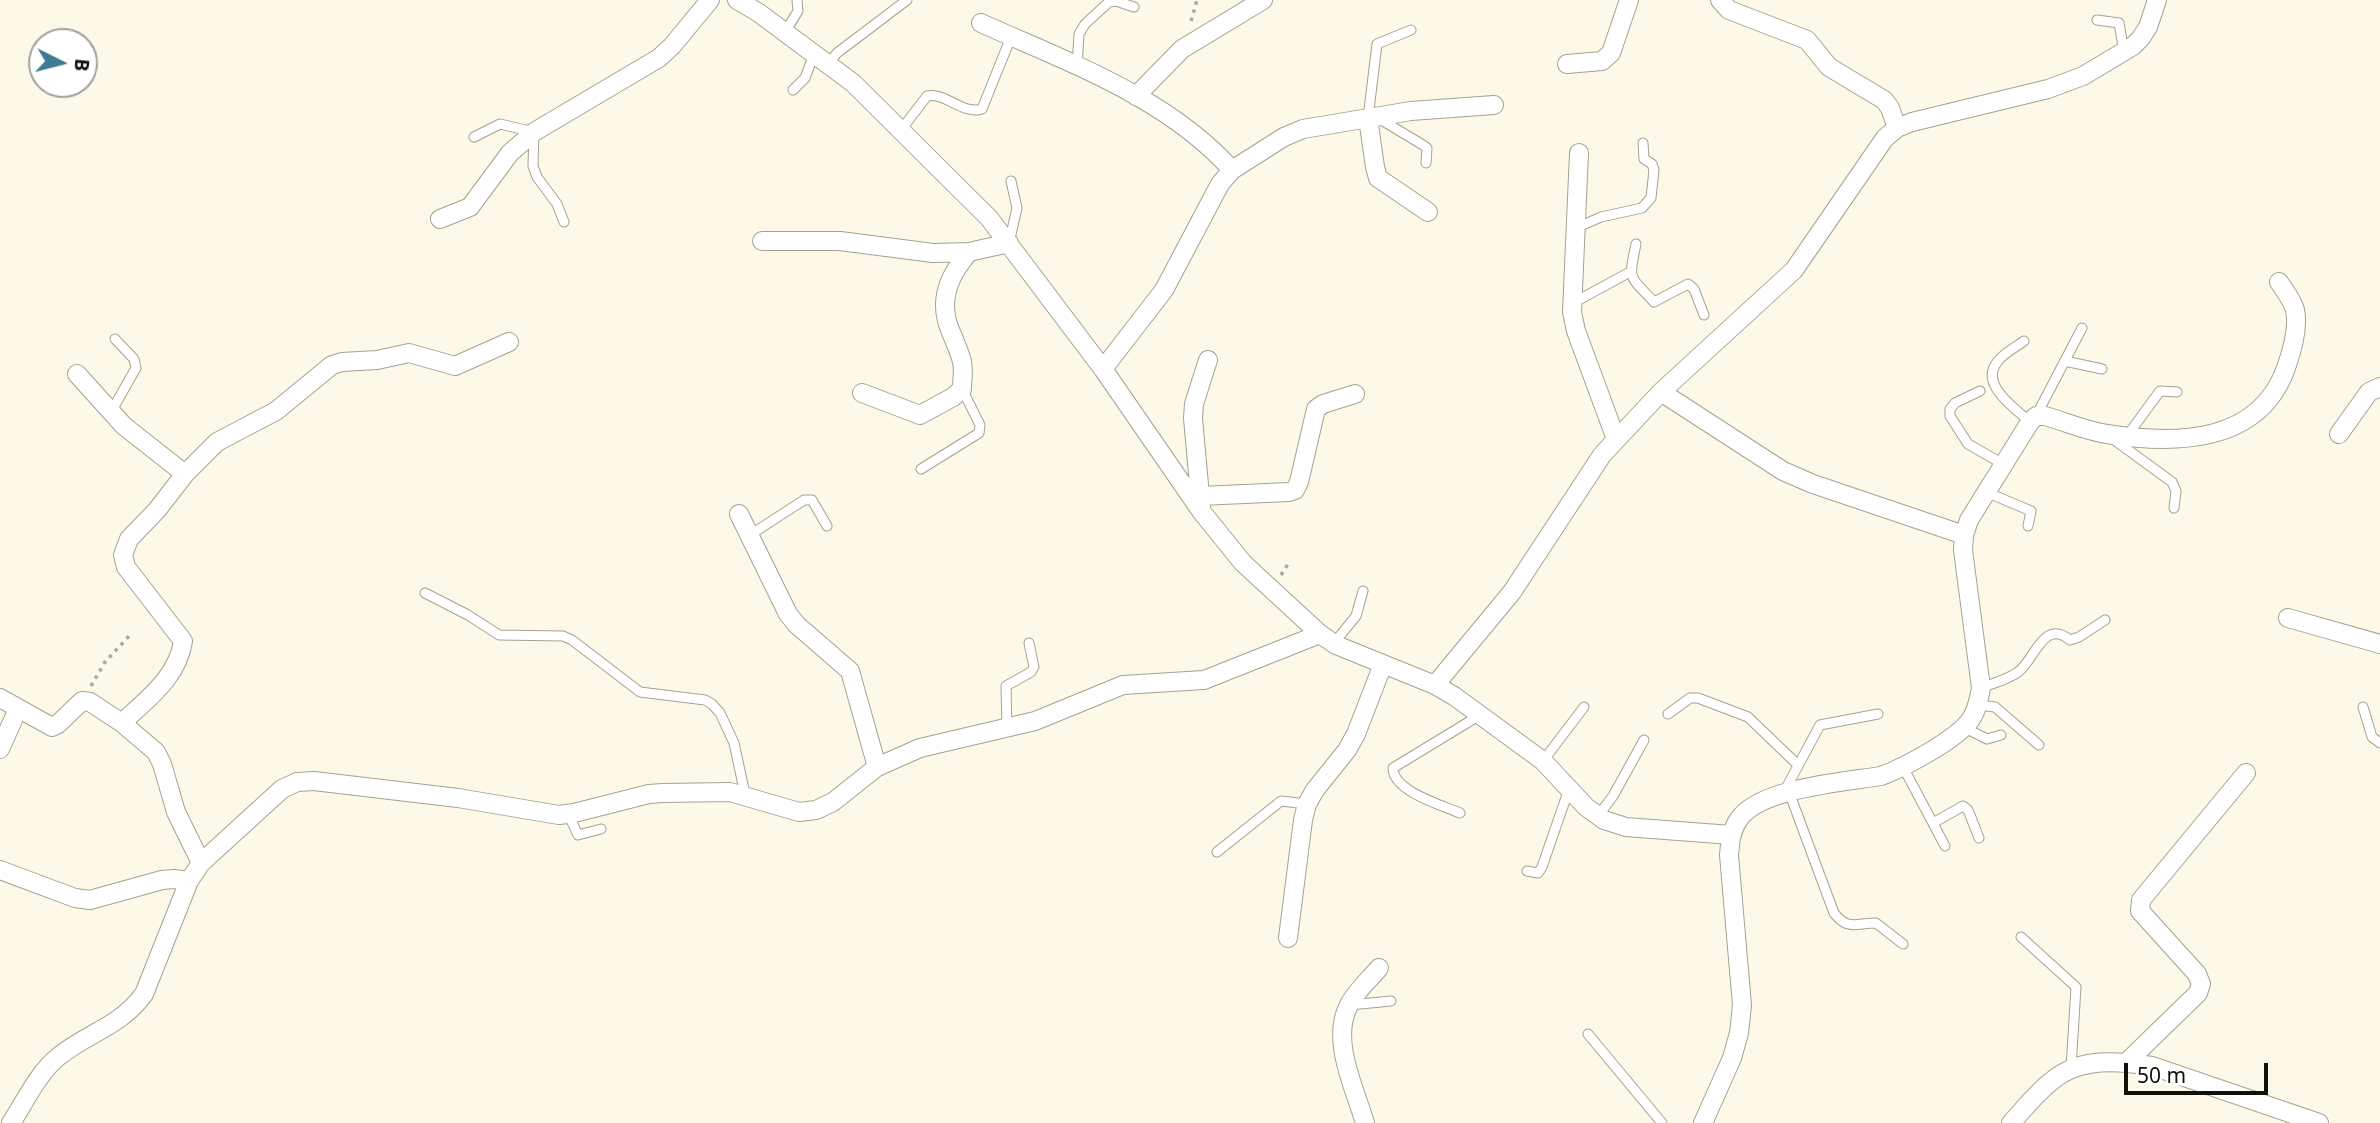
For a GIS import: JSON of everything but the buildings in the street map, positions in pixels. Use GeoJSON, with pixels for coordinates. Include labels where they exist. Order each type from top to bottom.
{"type":"FeatureCollection","features":[{"type":"Feature","properties":{"kind":"street"},"geometry":{"type":"LineString","coordinates":[[440,219],[470,207],[510,153],[534,132],[659,58],[672,47],[710,0]]}},
{"type":"Feature","properties":{"kind":"street"},"geometry":{"type":"LineString","coordinates":[[737,0],[821,59],[872,100],[989,218],[1104,369],[1243,563],[1327,639],[1435,685],[1543,761],[1586,807],[1598,816],[1626,827],[1731,835]]}},
{"type":"Feature","properties":{"kind":"street"},"geometry":{"type":"LineString","coordinates":[[1136,96],[1182,48],[1263,0]]}},
{"type":"Feature","properties":{"kind":"street"},"geometry":{"type":"LineString","coordinates":[[1567,64],[1602,61],[1611,53],[1629,0]]}},
{"type":"Feature","properties":{"kind":"street"},"geometry":{"type":"LineString","coordinates":[[1720,0],[1729,10],[1807,40],[1829,67],[1884,100],[1890,108],[1896,128]]}},
{"type":"Feature","properties":{"kind":"street"},"geometry":{"type":"LineString","coordinates":[[1435,685],[1512,592],[1616,439],[1661,392],[1794,270],[1885,138],[1896,128],[1912,122],[2066,84],[2124,52],[2141,38],[2148,27],[2157,0]]}},
{"type":"Feature","properties":{"kind":"street"},"geometry":{"type":"LineString","coordinates":[[981,23],[1136,96],[1207,145],[1232,170]]}},
{"type":"Feature","properties":{"kind":"street"},"geometry":{"type":"LineString","coordinates":[[1104,369],[1164,290],[1220,184],[1232,170],[1294,133],[1412,111],[1494,105]]}},
{"type":"Feature","properties":{"kind":"street"},"geometry":{"type":"LineString","coordinates":[[1372,118],[1374,167],[1378,178],[1428,212]]}},
{"type":"Feature","properties":{"kind":"street"},"geometry":{"type":"LineString","coordinates":[[1579,153],[1572,304],[1576,331],[1616,439]]}},
{"type":"Feature","properties":{"kind":"street"},"geometry":{"type":"LineString","coordinates":[[762,241],[840,241],[933,253],[969,252],[1009,243]]}},
{"type":"Feature","properties":{"kind":"street"},"geometry":{"type":"LineString","coordinates":[[862,393],[919,415],[962,389],[963,366],[947,321],[945,304],[947,286],[954,270],[969,252]]}},
{"type":"Feature","properties":{"kind":"street"},"geometry":{"type":"LineString","coordinates":[[1703,1123],[1732,1058],[1742,1005],[1729,855],[1731,835],[1739,819],[1755,803],[1786,793],[1881,776],[1903,767],[1970,721],[1980,696],[1963,550],[1964,535],[1969,520],[2033,419],[2045,416],[2106,434],[2158,438],[2212,434],[2247,421],[2267,405],[2281,382],[2295,335],[2295,310],[2279,282]]}},
{"type":"Feature","properties":{"kind":"street"},"geometry":{"type":"LineString","coordinates":[[122,723],[170,677],[181,657],[183,642],[126,566],[123,555],[129,539],[157,510],[185,474],[217,442],[276,411],[332,365],[409,353],[455,366],[509,342]]}},
{"type":"Feature","properties":{"kind":"street"},"geometry":{"type":"LineString","coordinates":[[1201,503],[1193,418],[1194,404],[1208,360]]}},
{"type":"Feature","properties":{"kind":"street"},"geometry":{"type":"LineString","coordinates":[[76,374],[135,436],[185,474]]}},
{"type":"Feature","properties":{"kind":"street"},"geometry":{"type":"LineString","coordinates":[[2339,434],[2369,392],[2380,387]]}},
{"type":"Feature","properties":{"kind":"street"},"geometry":{"type":"LineString","coordinates":[[1661,392],[1783,471],[1813,484],[1964,535]]}},
{"type":"Feature","properties":{"kind":"street"},"geometry":{"type":"LineString","coordinates":[[1201,503],[1295,490],[1316,410],[1323,404],[1355,394]]}},
{"type":"Feature","properties":{"kind":"street"},"geometry":{"type":"LineString","coordinates":[[739,514],[788,614],[850,671],[877,767]]}},
{"type":"Feature","properties":{"kind":"street"},"geometry":{"type":"LineString","coordinates":[[2288,618],[2380,644]]}},
{"type":"Feature","properties":{"kind":"street"},"geometry":{"type":"LineString","coordinates":[[11,1123],[51,1063],[120,1021],[144,994],[189,881],[201,863],[282,789],[297,782],[314,781],[445,796],[543,814],[568,814],[649,794],[730,792],[745,794],[799,812],[816,810],[833,802],[877,767],[920,748],[1051,716],[1123,685],[1204,680],[1327,639]]}},
{"type":"Feature","properties":{"kind":"street"},"geometry":{"type":"LineString","coordinates":[[1288,938],[1307,804],[1356,734],[1383,664]]}},
{"type":"Feature","properties":{"kind":"street"},"geometry":{"type":"LineString","coordinates":[[0,698],[52,727],[82,701],[90,702],[122,723],[156,752],[176,812],[201,863]]}},
{"type":"Feature","properties":{"kind":"street"},"geometry":{"type":"LineString","coordinates":[[0,749],[18,709]]}},
{"type":"Feature","properties":{"kind":"street"},"geometry":{"type":"LineString","coordinates":[[2127,1062],[2198,993],[2201,984],[2197,974],[2140,911],[2141,900],[2246,773]]}},
{"type":"Feature","properties":{"kind":"street"},"geometry":{"type":"LineString","coordinates":[[0,870],[75,898],[90,900],[162,880],[189,881]]}},
{"type":"Feature","properties":{"kind":"street"},"geometry":{"type":"LineString","coordinates":[[1365,1123],[1342,1046],[1341,1026],[1348,1005],[1379,968]]}},
{"type":"Feature","properties":{"kind":"street"},"geometry":{"type":"LineString","coordinates":[[2011,1123],[2053,1080],[2071,1069],[2094,1062],[2127,1062],[2152,1066],[2319,1123]]}},
{"type":"Feature","properties":{"kind":"lane"},"geometry":{"type":"LineString","coordinates":[[785,33],[798,11],[797,0]]}},
{"type":"Feature","properties":{"kind":"lane"},"geometry":{"type":"LineString","coordinates":[[793,90],[821,59],[837,53],[907,0]]}},
{"type":"Feature","properties":{"kind":"lane"},"geometry":{"type":"LineString","coordinates":[[1077,68],[1079,34],[1085,24],[1108,2],[1116,1],[1134,7]]}},
{"type":"Feature","properties":{"kind":"lane"},"geometry":{"type":"LineString","coordinates":[[2097,20],[2119,23],[2124,52]]}},
{"type":"Feature","properties":{"kind":"lane"},"geometry":{"type":"LineString","coordinates":[[1411,30],[1377,44],[1372,118],[1427,148],[1426,163]]}},
{"type":"Feature","properties":{"kind":"lane"},"geometry":{"type":"LineString","coordinates":[[901,130],[927,96],[940,97],[975,111],[982,109],[1011,37]]}},
{"type":"Feature","properties":{"kind":"lane"},"geometry":{"type":"LineString","coordinates":[[474,137],[500,124],[534,132],[533,166],[537,177],[557,204],[564,222]]}},
{"type":"Feature","properties":{"kind":"lane"},"geometry":{"type":"LineString","coordinates":[[1575,229],[1601,217],[1642,208],[1651,198],[1654,170],[1644,159],[1643,143]]}},
{"type":"Feature","properties":{"kind":"lane"},"geometry":{"type":"LineString","coordinates":[[1009,243],[1017,208],[1011,181]]}},
{"type":"Feature","properties":{"kind":"lane"},"geometry":{"type":"LineString","coordinates":[[1636,244],[1630,272],[1654,302],[1688,284],[1694,289],[1704,315]]}},
{"type":"Feature","properties":{"kind":"lane"},"geometry":{"type":"LineString","coordinates":[[1572,304],[1630,272]]}},
{"type":"Feature","properties":{"kind":"lane"},"geometry":{"type":"LineString","coordinates":[[2024,341],[1998,360],[1993,379],[1997,391],[2033,419],[2082,328]]}},
{"type":"Feature","properties":{"kind":"lane"},"geometry":{"type":"LineString","coordinates":[[111,412],[136,368],[134,359],[115,339]]}},
{"type":"Feature","properties":{"kind":"lane"},"geometry":{"type":"LineString","coordinates":[[2065,361],[2102,369]]}},
{"type":"Feature","properties":{"kind":"lane"},"geometry":{"type":"LineString","coordinates":[[921,470],[979,433],[980,425],[962,389]]}},
{"type":"Feature","properties":{"kind":"lane"},"geometry":{"type":"LineString","coordinates":[[1980,391],[1955,403],[1950,416],[1968,444],[2003,464]]}},
{"type":"Feature","properties":{"kind":"lane"},"geometry":{"type":"LineString","coordinates":[[2127,436],[2160,391],[2177,392]]}},
{"type":"Feature","properties":{"kind":"lane"},"geometry":{"type":"LineString","coordinates":[[2106,434],[2172,482],[2176,491],[2174,508]]}},
{"type":"Feature","properties":{"kind":"lane"},"geometry":{"type":"LineString","coordinates":[[1986,492],[2031,511],[2028,526]]}},
{"type":"Feature","properties":{"kind":"lane"},"geometry":{"type":"LineString","coordinates":[[750,535],[804,500],[812,500],[827,526]]}},
{"type":"Feature","properties":{"kind":"lane"},"geometry":{"type":"LineString","coordinates":[[1327,639],[1356,616],[1363,591]]}},
{"type":"Feature","properties":{"kind":"lane"},"geometry":{"type":"LineString","coordinates":[[425,593],[499,635],[563,636],[572,640],[640,692],[705,700],[720,713],[734,743],[745,794]]}},
{"type":"Feature","properties":{"kind":"lane"},"geometry":{"type":"LineString","coordinates":[[2039,745],[1980,696],[2020,671],[2047,635],[2055,633],[2070,640],[2105,620]]}},
{"type":"Feature","properties":{"kind":"lane"},"geometry":{"type":"LineString","coordinates":[[1007,728],[1006,686],[1031,672],[1034,667],[1029,643]]}},
{"type":"Feature","properties":{"kind":"lane"},"geometry":{"type":"LineString","coordinates":[[1668,714],[1690,698],[1698,698],[1748,717],[1798,765]]}},
{"type":"Feature","properties":{"kind":"lane"},"geometry":{"type":"LineString","coordinates":[[1543,761],[1584,707]]}},
{"type":"Feature","properties":{"kind":"lane"},"geometry":{"type":"LineString","coordinates":[[2363,707],[2372,737],[2380,743]]}},
{"type":"Feature","properties":{"kind":"lane"},"geometry":{"type":"LineString","coordinates":[[1878,714],[1820,725],[1786,793],[1833,913],[1848,925],[1876,923],[1903,944]]}},
{"type":"Feature","properties":{"kind":"lane"},"geometry":{"type":"LineString","coordinates":[[1460,813],[1402,787],[1393,776],[1393,768],[1480,715]]}},
{"type":"Feature","properties":{"kind":"lane"},"geometry":{"type":"LineString","coordinates":[[1963,727],[1987,739],[2001,735]]}},
{"type":"Feature","properties":{"kind":"lane"},"geometry":{"type":"LineString","coordinates":[[1598,816],[1613,796],[1643,740]]}},
{"type":"Feature","properties":{"kind":"lane"},"geometry":{"type":"LineString","coordinates":[[1903,767],[1945,846]]}},
{"type":"Feature","properties":{"kind":"lane"},"geometry":{"type":"LineString","coordinates":[[1527,871],[1538,873],[1542,867],[1569,789]]}},
{"type":"Feature","properties":{"kind":"lane"},"geometry":{"type":"LineString","coordinates":[[1217,852],[1281,801],[1307,804]]}},
{"type":"Feature","properties":{"kind":"lane"},"geometry":{"type":"LineString","coordinates":[[1933,823],[1963,806],[1968,810],[1979,838]]}},
{"type":"Feature","properties":{"kind":"lane"},"geometry":{"type":"LineString","coordinates":[[568,814],[578,835],[601,829]]}},
{"type":"Feature","properties":{"kind":"lane"},"geometry":{"type":"LineString","coordinates":[[2021,937],[2076,987],[2071,1069]]}},
{"type":"Feature","properties":{"kind":"lane"},"geometry":{"type":"LineString","coordinates":[[1348,1005],[1391,1001]]}},
{"type":"Feature","properties":{"kind":"lane"},"geometry":{"type":"LineString","coordinates":[[1588,1034],[1662,1123]]}},
{"type":"Feature","properties":{"kind":"path"},"geometry":{"type":"LineString","coordinates":[[82,701],[106,662],[130,635]]}}]}
